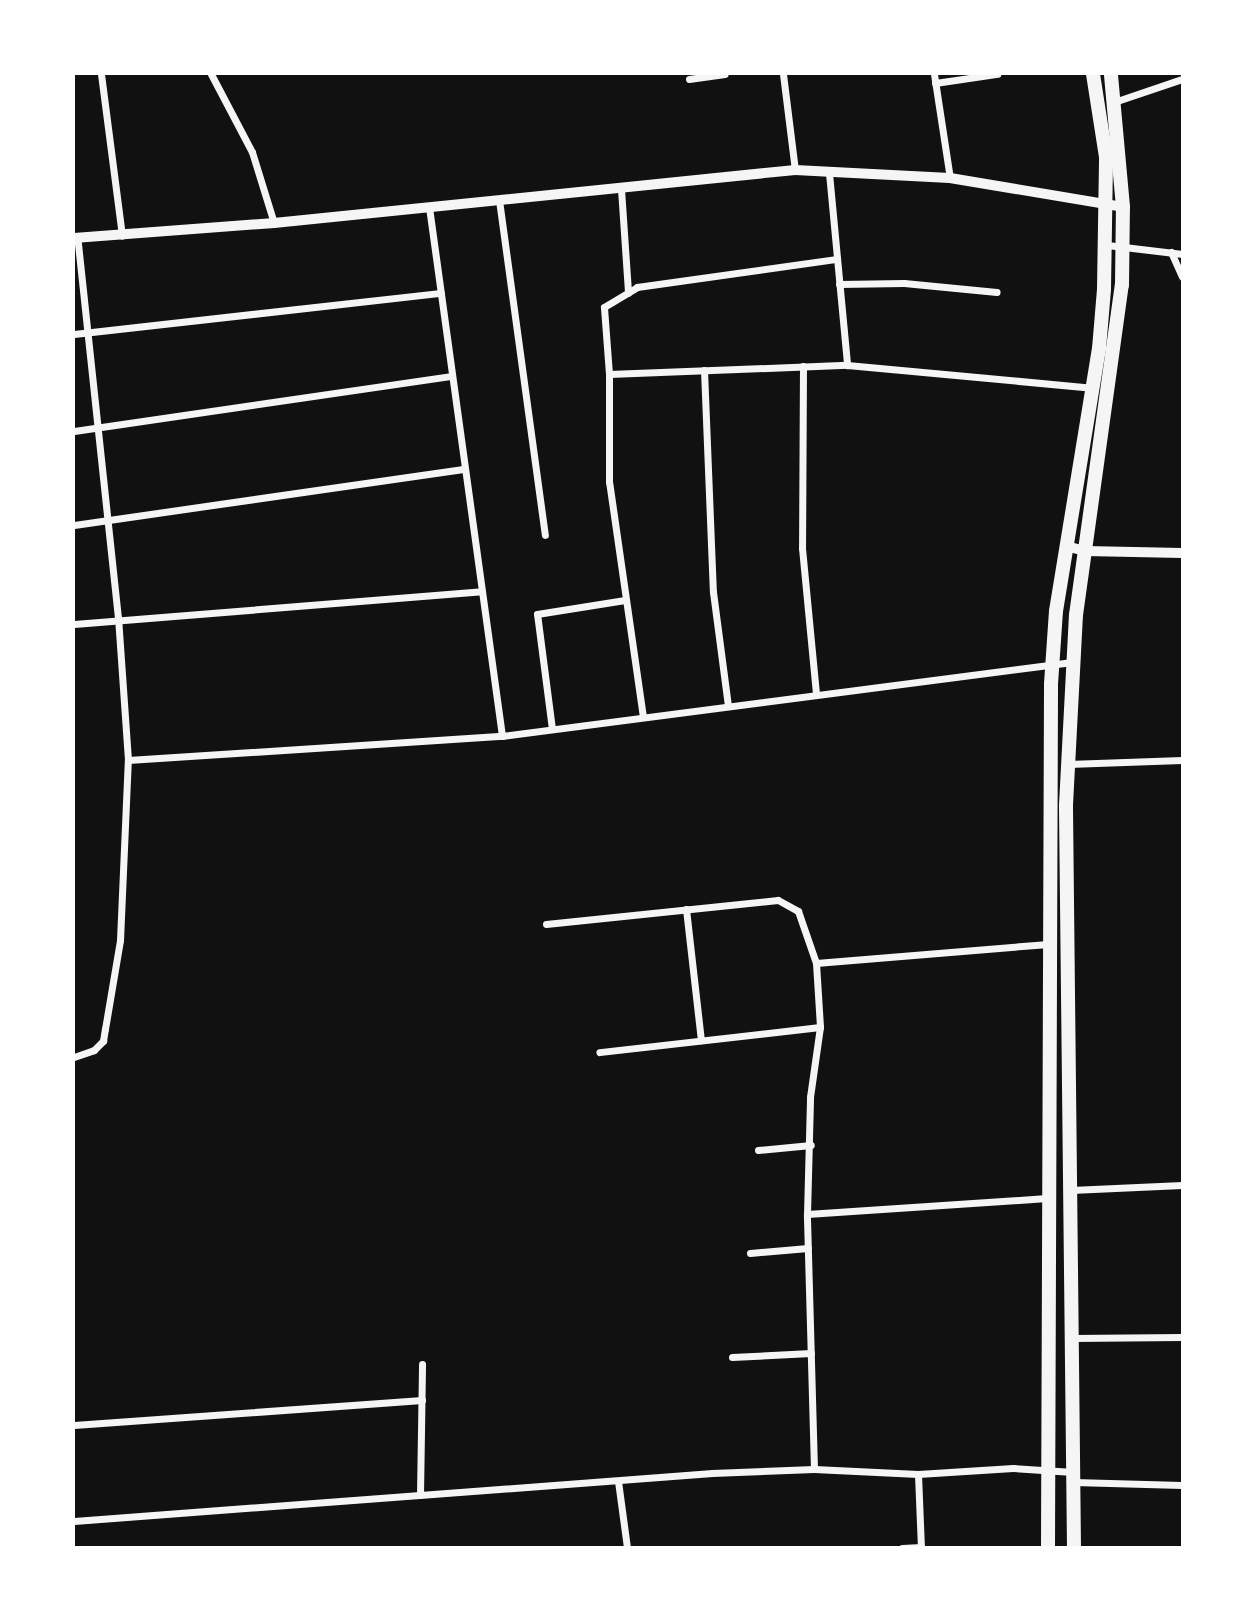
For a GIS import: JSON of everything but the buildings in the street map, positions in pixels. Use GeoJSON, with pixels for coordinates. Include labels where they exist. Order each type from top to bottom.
{"type":"FeatureCollection","features":[{"type":"Feature","properties":{"kind":"main road"},"geometry":{"type":"LineString","coordinates":[[1048,1548],[1048,944],[1052,664],[1066,546],[1092,388],[1107,245],[1106,158],[1093,74]]}},
{"type":"Feature","properties":{"kind":"main road"},"geometry":{"type":"LineString","coordinates":[[1074,1548],[1068,764],[1072,662],[1108,390],[1123,246],[1117,101],[1111,74]]}},
{"type":"Feature","properties":{"kind":"main road"},"geometry":{"type":"LineString","coordinates":[[1050,1076],[1071,1076]]}},
{"type":"Feature","properties":{"kind":"street"},"geometry":{"type":"LineString","coordinates":[[101,74],[122,236]]}},
{"type":"Feature","properties":{"kind":"street"},"geometry":{"type":"LineString","coordinates":[[211,74],[252,152],[274,223]]}},
{"type":"Feature","properties":{"kind":"street"},"geometry":{"type":"LineString","coordinates":[[688,79],[725,74]]}},
{"type":"Feature","properties":{"kind":"street"},"geometry":{"type":"LineString","coordinates":[[783,74],[795,170]]}},
{"type":"Feature","properties":{"kind":"street"},"geometry":{"type":"LineString","coordinates":[[933,74],[950,178]]}},
{"type":"Feature","properties":{"kind":"street"},"geometry":{"type":"LineString","coordinates":[[935,83],[997,74]]}},
{"type":"Feature","properties":{"kind":"street"},"geometry":{"type":"LineString","coordinates":[[1117,101],[1182,79]]}},
{"type":"Feature","properties":{"kind":"street"},"geometry":{"type":"LineString","coordinates":[[74,1057],[94,1050],[103,1041],[120,940],[128,760],[118,618],[88,332],[75,237],[122,236],[274,223],[795,170],[950,178],[1123,207]]}},
{"type":"Feature","properties":{"kind":"street"},"geometry":{"type":"LineString","coordinates":[[829,173],[847,365]]}},
{"type":"Feature","properties":{"kind":"street"},"geometry":{"type":"LineString","coordinates":[[621,189],[628,293]]}},
{"type":"Feature","properties":{"kind":"street"},"geometry":{"type":"LineString","coordinates":[[499,200],[545,535]]}},
{"type":"Feature","properties":{"kind":"street"},"geometry":{"type":"LineString","coordinates":[[429,207],[502,736]]}},
{"type":"Feature","properties":{"kind":"street"},"geometry":{"type":"LineString","coordinates":[[1107,245],[1182,254]]}},
{"type":"Feature","properties":{"kind":"street"},"geometry":{"type":"LineString","coordinates":[[1171,252],[1182,277]]}},
{"type":"Feature","properties":{"kind":"street"},"geometry":{"type":"LineString","coordinates":[[643,717],[609,482],[609,374],[604,307],[637,287],[837,259]]}},
{"type":"Feature","properties":{"kind":"street"},"geometry":{"type":"LineString","coordinates":[[839,284],[904,284],[997,292]]}},
{"type":"Feature","properties":{"kind":"street"},"geometry":{"type":"LineString","coordinates":[[74,334],[441,293]]}},
{"type":"Feature","properties":{"kind":"street"},"geometry":{"type":"LineString","coordinates":[[609,374],[847,365],[1108,390]]}},
{"type":"Feature","properties":{"kind":"street"},"geometry":{"type":"LineString","coordinates":[[803,366],[802,548],[816,694]]}},
{"type":"Feature","properties":{"kind":"street"},"geometry":{"type":"LineString","coordinates":[[704,370],[713,593],[728,706]]}},
{"type":"Feature","properties":{"kind":"street"},"geometry":{"type":"LineString","coordinates":[[74,431],[452,376]]}},
{"type":"Feature","properties":{"kind":"street"},"geometry":{"type":"LineString","coordinates":[[74,526],[465,469]]}},
{"type":"Feature","properties":{"kind":"street"},"geometry":{"type":"LineString","coordinates":[[1066,546],[1085,551],[1182,553]]}},
{"type":"Feature","properties":{"kind":"street"},"geometry":{"type":"LineString","coordinates":[[74,624],[118,618],[482,591]]}},
{"type":"Feature","properties":{"kind":"street"},"geometry":{"type":"LineString","coordinates":[[552,729],[537,614],[625,600]]}},
{"type":"Feature","properties":{"kind":"street"},"geometry":{"type":"LineString","coordinates":[[128,760],[502,736],[1072,662]]}},
{"type":"Feature","properties":{"kind":"street"},"geometry":{"type":"LineString","coordinates":[[1068,764],[1182,760]]}},
{"type":"Feature","properties":{"kind":"street"},"geometry":{"type":"LineString","coordinates":[[546,924],[778,900],[790,903],[798,911],[816,963],[820,1027],[810,1097],[811,1145],[807,1214],[814,1469]]}},
{"type":"Feature","properties":{"kind":"street"},"geometry":{"type":"LineString","coordinates":[[686,909],[701,1040]]}},
{"type":"Feature","properties":{"kind":"street"},"geometry":{"type":"LineString","coordinates":[[816,963],[1048,944]]}},
{"type":"Feature","properties":{"kind":"street"},"geometry":{"type":"LineString","coordinates":[[599,1052],[820,1027]]}},
{"type":"Feature","properties":{"kind":"street"},"geometry":{"type":"LineString","coordinates":[[758,1150],[811,1145]]}},
{"type":"Feature","properties":{"kind":"street"},"geometry":{"type":"LineString","coordinates":[[1071,1190],[1182,1185]]}},
{"type":"Feature","properties":{"kind":"street"},"geometry":{"type":"LineString","coordinates":[[807,1214],[1050,1198]]}},
{"type":"Feature","properties":{"kind":"street"},"geometry":{"type":"LineString","coordinates":[[750,1254],[808,1248]]}},
{"type":"Feature","properties":{"kind":"street"},"geometry":{"type":"LineString","coordinates":[[1072,1338],[1182,1337]]}},
{"type":"Feature","properties":{"kind":"street"},"geometry":{"type":"LineString","coordinates":[[732,1357],[811,1353]]}},
{"type":"Feature","properties":{"kind":"street"},"geometry":{"type":"LineString","coordinates":[[420,1495],[422,1364]]}},
{"type":"Feature","properties":{"kind":"street"},"geometry":{"type":"LineString","coordinates":[[74,1425],[422,1400]]}},
{"type":"Feature","properties":{"kind":"street"},"geometry":{"type":"LineString","coordinates":[[74,1521],[814,1469],[918,1474],[1013,1468],[1050,1470],[1073,1477],[1182,1485]]}},
{"type":"Feature","properties":{"kind":"street"},"geometry":{"type":"LineString","coordinates":[[902,1548],[921,1547],[918,1474]]}},
{"type":"Feature","properties":{"kind":"street"},"geometry":{"type":"LineString","coordinates":[[618,1481],[628,1548]]}}]}
